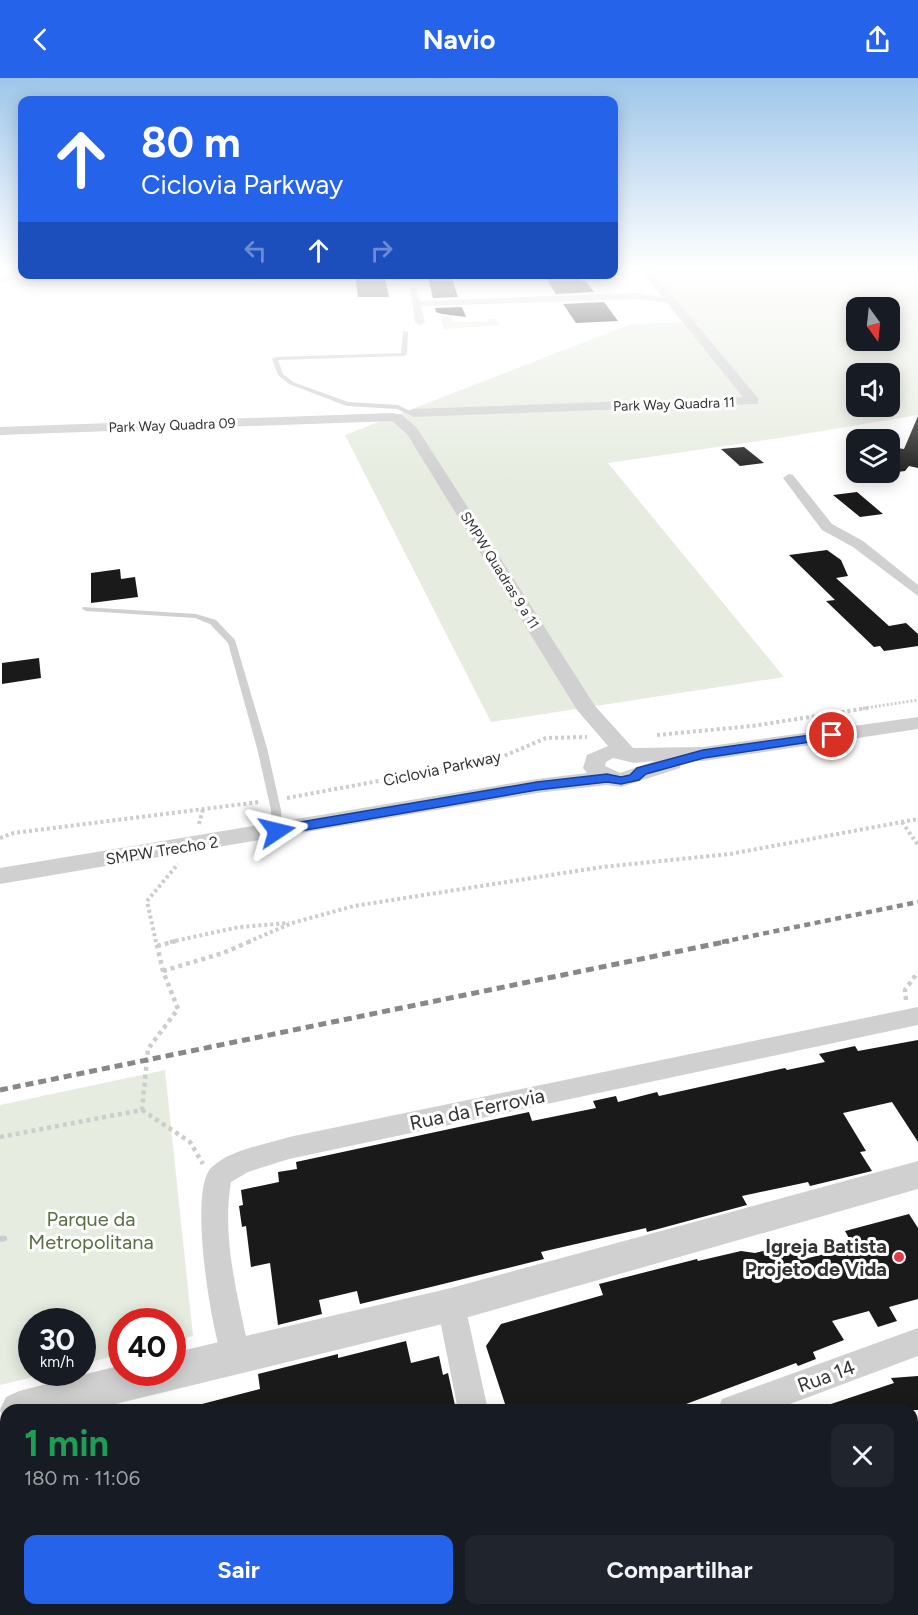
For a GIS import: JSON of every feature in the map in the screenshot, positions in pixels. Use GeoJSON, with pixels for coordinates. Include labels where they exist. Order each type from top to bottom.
{"type":"FeatureCollection","features":[{"type":"Feature","properties":{"kind":"street","name":"Park Way Quadra 11"},"geometry":{"type":"LineString","coordinates":[[405,418],[461,413],[753,400],[704,341]]}},
{"type":"Feature","properties":{"kind":"street","name":"Park Way Quadra 09"},"geometry":{"type":"LineString","coordinates":[[0,431],[345,418],[405,418]]}},
{"type":"Feature","properties":{"kind":"street","name":"SMPW Quadras 9 a 11"},"geometry":{"type":"LineString","coordinates":[[405,418],[587,710],[633,759]]}},
{"type":"Feature","properties":{"kind":"street"},"geometry":{"type":"LineString","coordinates":[[789,478],[827,526],[858,544],[918,592]]}},
{"type":"Feature","properties":{"kind":"street","name":"SMPW Quadras 9 a 11"},"geometry":{"type":"LineString","coordinates":[[587,710],[598,759]]}},
{"type":"Feature","properties":{"kind":"street"},"geometry":{"type":"LineString","coordinates":[[598,759],[615,751],[633,759],[703,754],[918,723]]}},
{"type":"Feature","properties":{"kind":"street","name":"SMPW Trecho 2"},"geometry":{"type":"LineString","coordinates":[[0,876],[537,786],[598,759]]}},
{"type":"Feature","properties":{"kind":"street","name":"Rua da Ferrovia"},"geometry":{"type":"LineString","coordinates":[[219,1176],[240,1163],[289,1148],[913,1017]]}},
{"type":"Feature","properties":{"kind":"street"},"geometry":{"type":"LineString","coordinates":[[186,1368],[451,1305],[918,1175]]}},
{"type":"Feature","properties":{"kind":"street"},"geometry":{"type":"LineString","coordinates":[[219,1176],[214,1197],[213,1221],[235,1356]]}},
{"type":"Feature","properties":{"kind":"street"},"geometry":{"type":"LineString","coordinates":[[451,1305],[472,1404]]}},
{"type":"Feature","properties":{"kind":"street","name":"Rua 14"},"geometry":{"type":"LineString","coordinates":[[749,1404],[918,1342]]}},
{"type":"Feature","properties":{"kind":"street"},"geometry":{"type":"LineString","coordinates":[[42,1404],[112,1386]]}},
{"type":"Feature","properties":{"kind":"lane"},"geometry":{"type":"LineString","coordinates":[[405,341],[404,354],[282,358],[275,359],[275,362],[281,375],[291,383],[347,404],[398,407],[405,418]]}},
{"type":"Feature","properties":{"kind":"lane"},"geometry":{"type":"LineString","coordinates":[[86,609],[170,612],[196,616],[213,622],[232,642],[262,748],[277,831]]}},
{"type":"Feature","properties":{"kind":"path"},"geometry":{"type":"LineString","coordinates":[[654,735],[752,726],[918,700]]}},
{"type":"Feature","properties":{"kind":"path","name":"Ciclovia Parkway"},"geometry":{"type":"LineString","coordinates":[[0,838],[14,833],[273,800],[497,759],[546,738],[598,759]]}},
{"type":"Feature","properties":{"kind":"path"},"geometry":{"type":"LineString","coordinates":[[164,971],[223,953],[292,923],[354,906],[602,867],[730,854],[918,819]]}},
{"type":"Feature","properties":{"kind":"path"},"geometry":{"type":"LineString","coordinates":[[902,822],[918,845]]}},
{"type":"Feature","properties":{"kind":"path"},"geometry":{"type":"LineString","coordinates":[[142,1110],[148,1049],[178,1009],[164,971],[147,901],[193,845]]}},
{"type":"Feature","properties":{"kind":"path"},"geometry":{"type":"LineString","coordinates":[[157,946],[232,928],[292,923]]}},
{"type":"Feature","properties":{"kind":"path"},"geometry":{"type":"LineString","coordinates":[[913,1017],[905,990],[918,972]]}},
{"type":"Feature","properties":{"kind":"path"},"geometry":{"type":"LineString","coordinates":[[0,1137],[142,1110],[190,1142],[200,1162],[219,1176]]}},
{"type":"Feature","properties":{"kind":"path"},"geometry":{"type":"LineString","coordinates":[[0,1239],[7,1238]]}},
{"type":"Feature","properties":{"kind":"green space"},"geometry":{"type":"Polygon","coordinates":[[[588,341],[846,341],[846,351],[900,351],[900,341],[918,341],[918,415],[608,463],[784,677],[491,722],[345,435],[588,341]]]}},
{"type":"Feature","properties":{"kind":"green space","name":"Parque da Metropolitana"},"geometry":{"type":"Polygon","coordinates":[[[165,1070],[193,1336],[186,1338],[186,1308],[108,1308],[108,1357],[96,1361],[96,1308],[18,1308],[18,1381],[0,1385],[0,1105],[165,1070]]]}},
{"type":"Feature","properties":{"kind":"building"},"geometry":{"type":"Polygon","coordinates":[[[918,416],[918,468],[909,466],[905,471],[900,472],[900,448],[904,449],[918,416]]]}},
{"type":"Feature","properties":{"kind":"building"},"geometry":{"type":"Polygon","coordinates":[[[744,447],[764,463],[740,466],[721,449],[744,447]]]}},
{"type":"Feature","properties":{"kind":"building"},"geometry":{"type":"Polygon","coordinates":[[[857,492],[883,514],[860,517],[833,495],[857,492]]]}},
{"type":"Feature","properties":{"kind":"building"},"geometry":{"type":"Polygon","coordinates":[[[827,550],[841,560],[848,576],[836,578],[889,626],[906,623],[918,634],[918,646],[884,651],[880,646],[874,647],[826,601],[835,600],[789,555],[827,550]]]}},
{"type":"Feature","properties":{"kind":"building"},"geometry":{"type":"Polygon","coordinates":[[[120,569],[121,579],[135,577],[138,597],[91,603],[91,573],[120,569]]]}},
{"type":"Feature","properties":{"kind":"building"},"geometry":{"type":"Polygon","coordinates":[[[39,658],[41,678],[2,684],[2,663],[39,658]]]}},
{"type":"Feature","properties":{"kind":"building"},"geometry":{"type":"Polygon","coordinates":[[[918,1040],[918,1142],[892,1102],[843,1113],[866,1151],[860,1152],[872,1171],[810,1186],[808,1182],[742,1196],[747,1205],[647,1232],[646,1228],[541,1252],[544,1259],[360,1304],[357,1291],[319,1300],[322,1314],[278,1325],[270,1263],[251,1267],[246,1226],[242,1227],[239,1206],[243,1205],[241,1190],[279,1182],[278,1172],[297,1169],[296,1162],[529,1112],[532,1121],[596,1108],[593,1101],[616,1096],[618,1102],[657,1092],[659,1096],[785,1068],[787,1070],[825,1062],[819,1054],[855,1046],[858,1051],[918,1040]]]}},
{"type":"Feature","properties":{"kind":"building"},"geometry":{"type":"Polygon","coordinates":[[[909,1214],[918,1228],[918,1299],[889,1307],[897,1321],[878,1327],[869,1311],[832,1321],[844,1340],[813,1352],[816,1359],[798,1366],[796,1363],[686,1404],[505,1404],[486,1346],[501,1324],[603,1295],[599,1284],[697,1259],[698,1261],[741,1251],[755,1253],[796,1243],[804,1259],[854,1247],[845,1231],[909,1214]]]}},
{"type":"Feature","properties":{"kind":"building"},"geometry":{"type":"Polygon","coordinates":[[[406,1341],[411,1363],[439,1356],[443,1375],[448,1373],[455,1404],[202,1404],[260,1389],[258,1374],[338,1354],[338,1358],[406,1341]]]}},
{"type":"Feature","properties":{"kind":"building"},"geometry":{"type":"Polygon","coordinates":[[[918,1376],[918,1404],[831,1404],[894,1383],[891,1378],[918,1376]]]}},
{"type":"Feature","properties":{"kind":"railway"},"geometry":{"type":"LineString","coordinates":[[722,942],[918,902]]}},
{"type":"Feature","properties":{"kind":"railway"},"geometry":{"type":"LineString","coordinates":[[0,1090],[729,941]]}},
{"type":"Feature","properties":{"kind":"place","name":"Igreja Batista Projeto de Vida"},"geometry":{"type":"Point","coordinates":[899,1257]}},
{"type":"Feature","properties":{"kind":"route"},"geometry":{"type":"LineString","coordinates":[[277,831],[537,786],[607,778],[621,780],[634,778],[642,771],[703,754],[832,735]]}}]}
